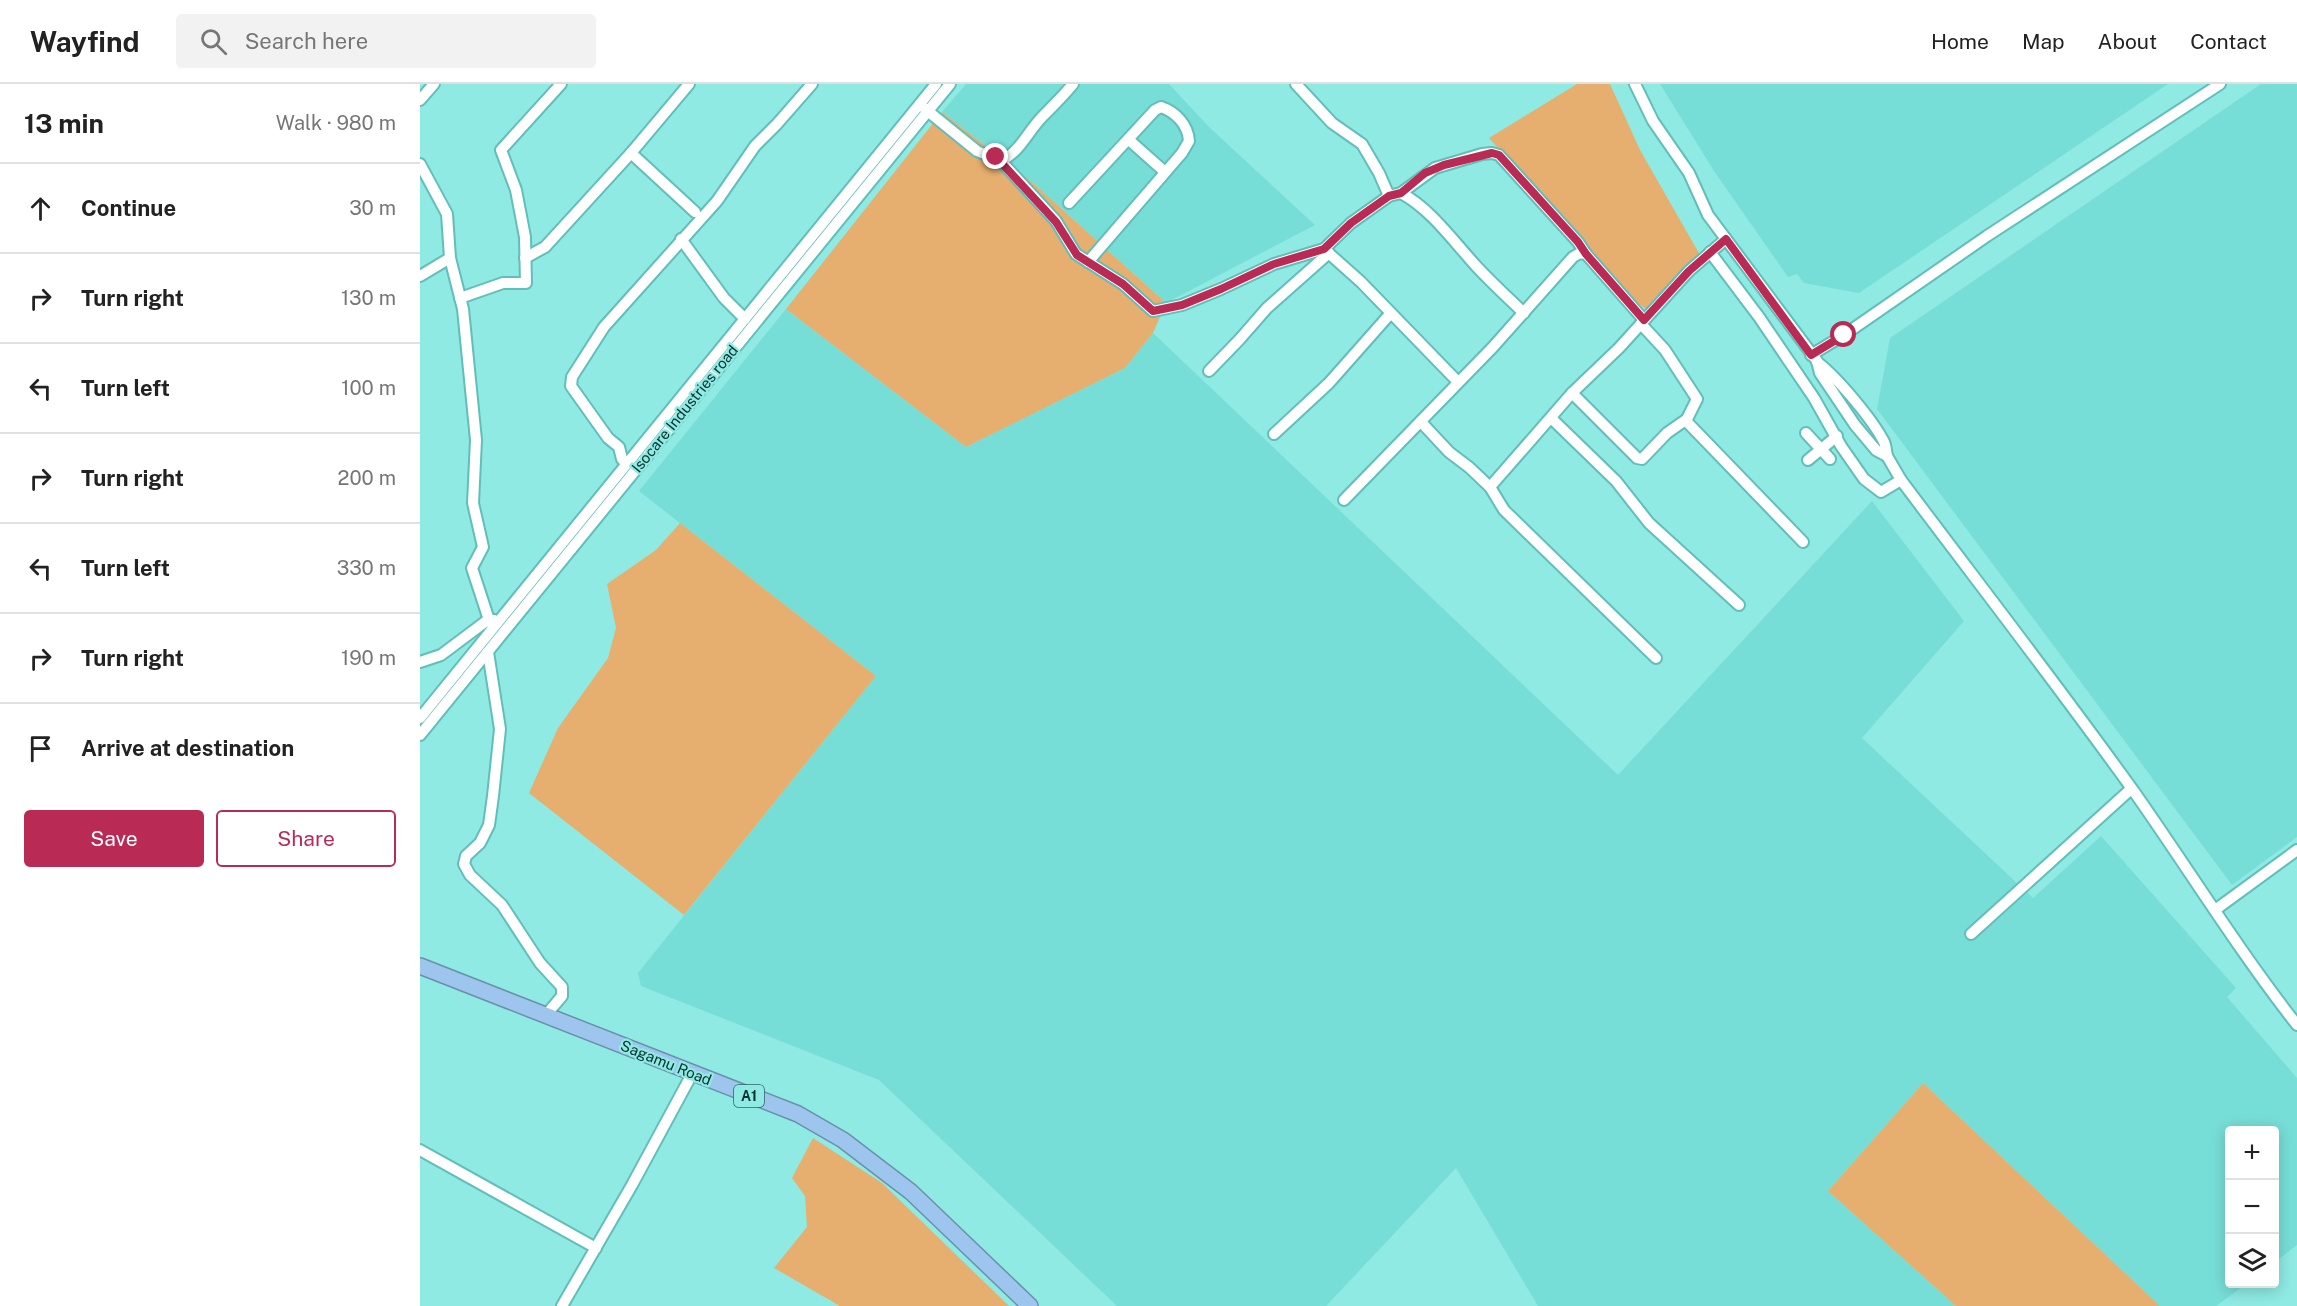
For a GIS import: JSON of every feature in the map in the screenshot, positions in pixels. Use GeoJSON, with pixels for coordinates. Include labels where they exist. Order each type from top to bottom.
{"type":"FeatureCollection","features":[{"type":"Feature","properties":{"kind":"highway","name":"Sagamu Road"},"geometry":{"type":"LineString","coordinates":[[420,966],[798,1114],[843,1140],[911,1192],[1030,1306]]}},
{"type":"Feature","properties":{"kind":"street"},"geometry":{"type":"LineString","coordinates":[[420,100],[434,84]]}},
{"type":"Feature","properties":{"kind":"street"},"geometry":{"type":"LineString","coordinates":[[460,298],[502,284],[526,283],[525,237],[516,190],[501,150],[561,84]]}},
{"type":"Feature","properties":{"kind":"street"},"geometry":{"type":"LineString","coordinates":[[525,258],[545,247],[631,153],[689,84]]}},
{"type":"Feature","properties":{"kind":"street"},"geometry":{"type":"LineString","coordinates":[[627,464],[622,459],[620,447],[605,434],[571,386],[570,381],[604,327],[722,195],[755,146],[812,84]]}},
{"type":"Feature","properties":{"kind":"street","name":"Isocare Industries road"},"geometry":{"type":"LineString","coordinates":[[420,735],[488,652],[615,488],[923,108],[936,84]]}},
{"type":"Feature","properties":{"kind":"street","name":"Isocare Industries road"},"geometry":{"type":"LineString","coordinates":[[420,718],[494,620],[615,488],[627,464],[745,319],[923,108],[950,84]]}},
{"type":"Feature","properties":{"kind":"street"},"geometry":{"type":"LineString","coordinates":[[1001,161],[1021,146],[1043,116],[1074,84]]}},
{"type":"Feature","properties":{"kind":"street"},"geometry":{"type":"LineString","coordinates":[[1296,84],[1332,123],[1362,144],[1379,172],[1389,196]]}},
{"type":"Feature","properties":{"kind":"street"},"geometry":{"type":"LineString","coordinates":[[1635,84],[1653,121],[1689,173],[1708,215],[1814,358],[1820,373],[1855,425],[1876,450],[1887,456],[1901,480],[2072,706],[2245,954],[2297,1024]]}},
{"type":"Feature","properties":{"kind":"street"},"geometry":{"type":"LineString","coordinates":[[1814,358],[1986,236],[2220,84]]}},
{"type":"Feature","properties":{"kind":"street"},"geometry":{"type":"LineString","coordinates":[[1069,203],[1155,110],[1161,107],[1176,115],[1185,127],[1189,141],[1166,172],[1088,262]]}},
{"type":"Feature","properties":{"kind":"street"},"geometry":{"type":"LineString","coordinates":[[923,108],[977,151],[1001,161],[1056,222],[1077,255],[1123,284],[1153,311],[1182,305],[1274,264],[1327,251]]}},
{"type":"Feature","properties":{"kind":"street"},"geometry":{"type":"LineString","coordinates":[[1129,140],[1166,172]]}},
{"type":"Feature","properties":{"kind":"street"},"geometry":{"type":"LineString","coordinates":[[631,153],[695,212]]}},
{"type":"Feature","properties":{"kind":"street"},"geometry":{"type":"LineString","coordinates":[[1209,371],[1267,308],[1327,251],[1351,223],[1389,196],[1401,193],[1435,168],[1492,153],[1499,155],[1578,242],[1665,350],[1697,399],[1687,419],[1667,433],[1642,459],[1637,458],[1572,393]]}},
{"type":"Feature","properties":{"kind":"street"},"geometry":{"type":"LineString","coordinates":[[420,164],[447,214],[450,258],[460,298],[476,440],[473,503],[483,547],[472,568],[494,620],[441,655],[420,662]]}},
{"type":"Feature","properties":{"kind":"street"},"geometry":{"type":"LineString","coordinates":[[1401,193],[1438,224],[1524,313]]}},
{"type":"Feature","properties":{"kind":"street"},"geometry":{"type":"LineString","coordinates":[[681,239],[724,298],[745,319]]}},
{"type":"Feature","properties":{"kind":"street"},"geometry":{"type":"LineString","coordinates":[[1490,487],[1572,393],[1689,271],[1726,239]]}},
{"type":"Feature","properties":{"kind":"street"},"geometry":{"type":"LineString","coordinates":[[1327,251],[1361,282],[1458,382]]}},
{"type":"Feature","properties":{"kind":"street"},"geometry":{"type":"LineString","coordinates":[[1710,252],[1759,317],[1864,479],[1881,492],[1901,480]]}},
{"type":"Feature","properties":{"kind":"street"},"geometry":{"type":"LineString","coordinates":[[1344,500],[1524,313],[1568,261],[1580,253],[1586,254]]}},
{"type":"Feature","properties":{"kind":"street"},"geometry":{"type":"LineString","coordinates":[[420,276],[450,258]]}},
{"type":"Feature","properties":{"kind":"street"},"geometry":{"type":"LineString","coordinates":[[1274,434],[1329,383],[1390,314]]}},
{"type":"Feature","properties":{"kind":"street"},"geometry":{"type":"LineString","coordinates":[[1551,418],[1616,481],[1660,535],[1739,605]]}},
{"type":"Feature","properties":{"kind":"street"},"geometry":{"type":"LineString","coordinates":[[1687,419],[1688,423],[1803,542]]}},
{"type":"Feature","properties":{"kind":"street"},"geometry":{"type":"LineString","coordinates":[[1421,422],[1449,452],[1490,487],[1504,510],[1656,658]]}},
{"type":"Feature","properties":{"kind":"street"},"geometry":{"type":"LineString","coordinates":[[1806,434],[1830,459]]}},
{"type":"Feature","properties":{"kind":"street"},"geometry":{"type":"LineString","coordinates":[[1808,460],[1837,436]]}},
{"type":"Feature","properties":{"kind":"street"},"geometry":{"type":"LineString","coordinates":[[488,652],[500,729],[493,796],[489,825],[480,843],[466,856],[464,864],[470,875],[502,905],[540,963],[562,987],[562,996],[546,1015]]}},
{"type":"Feature","properties":{"kind":"street"},"geometry":{"type":"LineString","coordinates":[[1971,934],[2131,789]]}},
{"type":"Feature","properties":{"kind":"street"},"geometry":{"type":"LineString","coordinates":[[2215,910],[2297,850]]}},
{"type":"Feature","properties":{"kind":"street"},"geometry":{"type":"LineString","coordinates":[[562,1306],[692,1074]]}},
{"type":"Feature","properties":{"kind":"street"},"geometry":{"type":"LineString","coordinates":[[420,1150],[596,1248]]}},
{"type":"Feature","properties":{"kind":"shaded area"},"geometry":{"type":"Polygon","coordinates":[[[966,84],[1169,84],[1209,127],[1315,225],[1166,303],[1033,183],[942,112],[966,84]]]}},
{"type":"Feature","properties":{"kind":"shaded area"},"geometry":{"type":"Polygon","coordinates":[[[1577,84],[1610,84],[1640,150],[1704,262],[1656,317],[1634,300],[1489,138],[1577,84]]]}},
{"type":"Feature","properties":{"kind":"shaded area"},"geometry":{"type":"Polygon","coordinates":[[[1660,84],[2168,84],[1859,293],[1804,283],[1797,274],[1788,277],[1714,171],[1660,84]]]}},
{"type":"Feature","properties":{"kind":"shaded area"},"geometry":{"type":"Polygon","coordinates":[[[2261,84],[2297,84],[2297,837],[2232,885],[1877,409],[1890,338],[2261,84]]]}},
{"type":"Feature","properties":{"kind":"shaded area"},"geometry":{"type":"Polygon","coordinates":[[[942,112],[1033,183],[1166,303],[1153,333],[1125,368],[966,447],[786,309],[942,112]]]}},
{"type":"Feature","properties":{"kind":"shaded area"},"geometry":{"type":"Polygon","coordinates":[[[786,309],[966,447],[1125,368],[1153,333],[1618,775],[1872,501],[1964,621],[1862,738],[2033,898],[2101,836],[2236,988],[2227,997],[2297,1078],[2297,1245],[2279,1259],[2279,1126],[2225,1126],[2225,1288],[2241,1288],[2216,1306],[2160,1306],[1923,1083],[1828,1191],[1956,1306],[1538,1306],[1456,1168],[1326,1306],[1117,1306],[879,1080],[641,986],[638,973],[876,676],[639,491],[786,309]]]}},
{"type":"Feature","properties":{"kind":"shaded area"},"geometry":{"type":"Polygon","coordinates":[[[680,523],[876,676],[684,915],[529,793],[558,728],[608,658],[616,628],[607,584],[656,550],[680,523]]]}},
{"type":"Feature","properties":{"kind":"shaded area"},"geometry":{"type":"Polygon","coordinates":[[[1923,1083],[2160,1306],[1956,1306],[1828,1191],[1923,1083]]]}},
{"type":"Feature","properties":{"kind":"shaded area"},"geometry":{"type":"Polygon","coordinates":[[[813,1138],[882,1183],[1009,1306],[840,1306],[774,1268],[807,1227],[805,1196],[792,1178],[813,1138]]]}},
{"type":"Feature","properties":{"kind":"route"},"geometry":{"type":"LineString","coordinates":[[996,157],[1056,222],[1077,255],[1123,284],[1153,311],[1182,305],[1274,264],[1324,249],[1351,223],[1389,196],[1401,193],[1425,173],[1444,165],[1492,153],[1499,155],[1528,186],[1644,320],[1689,271],[1726,239],[1811,355],[1844,335]]}}]}
